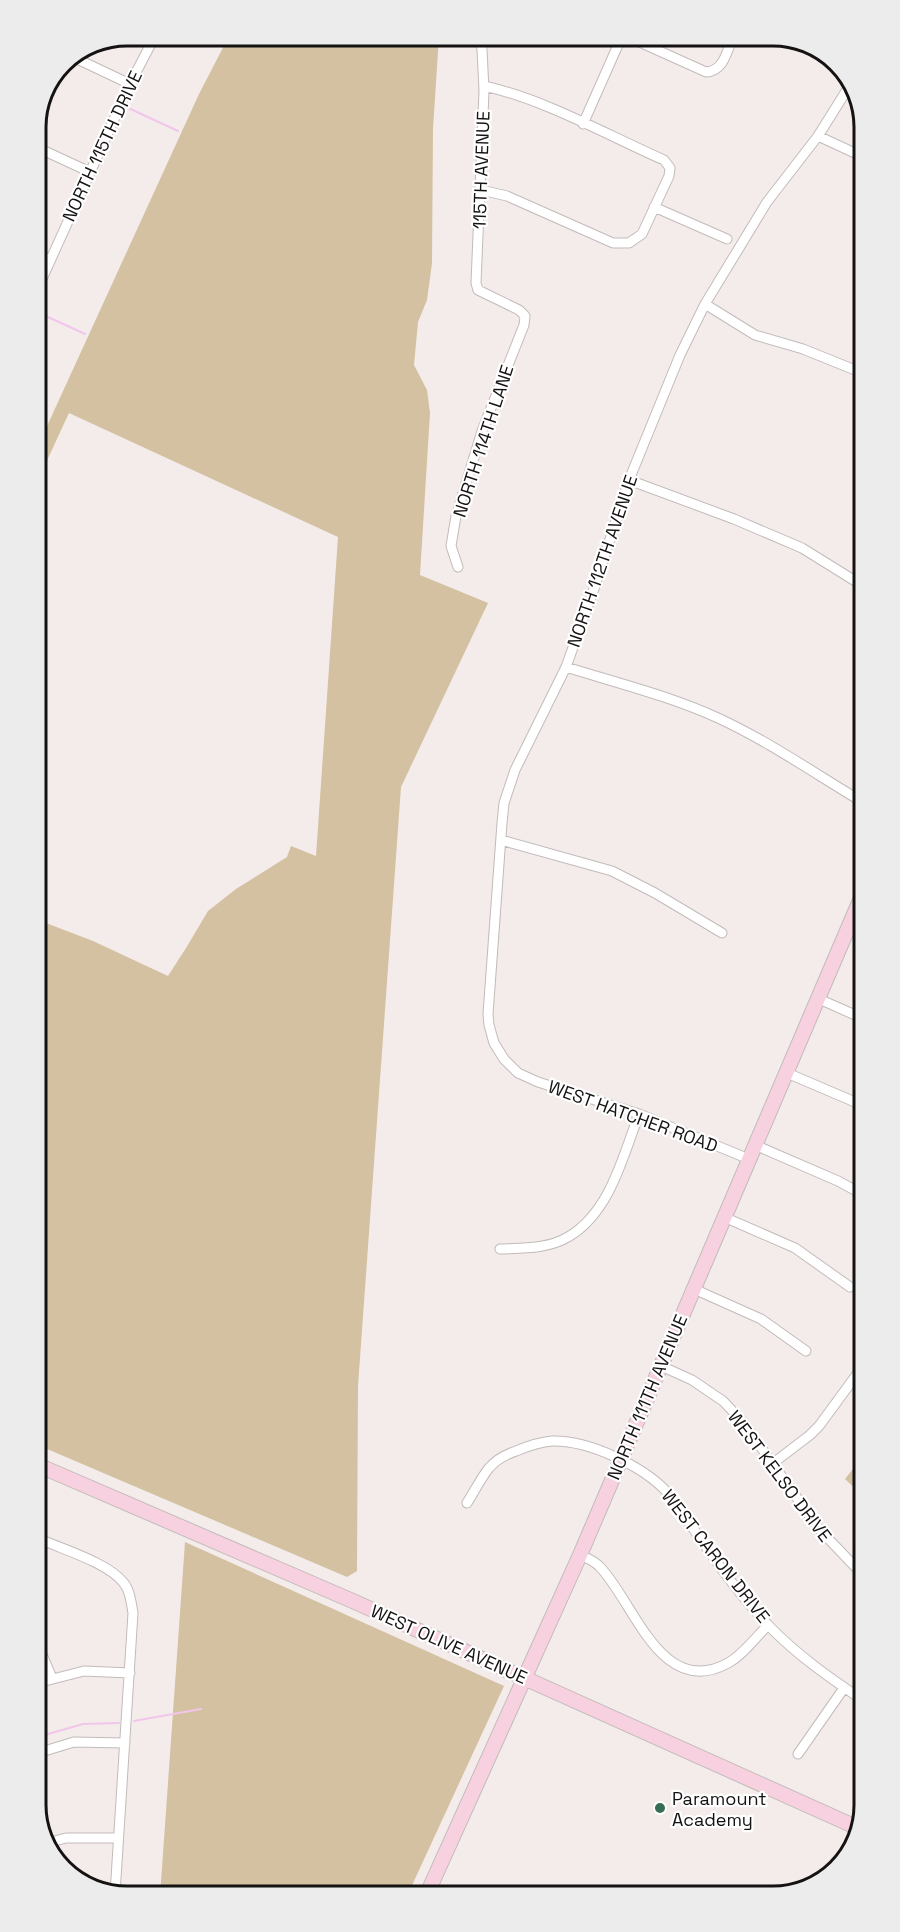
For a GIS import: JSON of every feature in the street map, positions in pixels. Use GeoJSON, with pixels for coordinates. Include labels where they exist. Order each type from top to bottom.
{"type":"FeatureCollection","features":[{"type":"Feature","properties":{"kind":"street","name":"NORTH 115TH DRIVE"},"geometry":{"type":"LineString","coordinates":[[47,267],[148,47]]}},
{"type":"Feature","properties":{"kind":"street","name":"115TH AVENUE"},"geometry":{"type":"LineString","coordinates":[[481,47],[481,190],[476,283],[478,290],[519,310],[525,316]]}},
{"type":"Feature","properties":{"kind":"street"},"geometry":{"type":"LineString","coordinates":[[583,123],[618,47]]}},
{"type":"Feature","properties":{"kind":"street"},"geometry":{"type":"LineString","coordinates":[[648,47],[706,72],[720,67],[728,47]]}},
{"type":"Feature","properties":{"kind":"street"},"geometry":{"type":"LineString","coordinates":[[81,61],[130,84]]}},
{"type":"Feature","properties":{"kind":"street"},"geometry":{"type":"LineString","coordinates":[[481,190],[507,196],[613,243],[629,243],[642,234],[669,176],[670,168],[664,160],[583,123],[511,92],[483,86]]}},
{"type":"Feature","properties":{"kind":"street","name":"NORTH 112TH AVENUE"},"geometry":{"type":"LineString","coordinates":[[518,1072],[504,1059],[494,1043],[489,1025],[501,840],[504,803],[508,788],[566,667],[629,480],[680,355],[705,304],[767,202],[818,136],[845,93]]}},
{"type":"Feature","properties":{"kind":"street"},"geometry":{"type":"LineString","coordinates":[[818,136],[854,153]]}},
{"type":"Feature","properties":{"kind":"street"},"geometry":{"type":"LineString","coordinates":[[47,152],[90,172]]}},
{"type":"Feature","properties":{"kind":"street"},"geometry":{"type":"LineString","coordinates":[[654,207],[727,239]]}},
{"type":"Feature","properties":{"kind":"street"},"geometry":{"type":"LineString","coordinates":[[705,304],[755,335],[803,349],[854,370]]}},
{"type":"Feature","properties":{"kind":"street","name":"NORTH 114TH LANE"},"geometry":{"type":"LineString","coordinates":[[458,567],[451,546],[456,516],[482,431],[524,325],[525,316]]}},
{"type":"Feature","properties":{"kind":"street"},"geometry":{"type":"LineString","coordinates":[[629,480],[734,519],[802,548],[854,580]]}},
{"type":"Feature","properties":{"kind":"street"},"geometry":{"type":"LineString","coordinates":[[566,667],[685,705],[717,718],[763,741],[854,797]]}},
{"type":"Feature","properties":{"kind":"street"},"geometry":{"type":"LineString","coordinates":[[501,840],[612,871],[655,893],[722,933]]}},
{"type":"Feature","properties":{"kind":"street","name":"NORTH 111TH AVENUE"},"geometry":{"type":"LineString","coordinates":[[431,1885],[580,1555],[786,1073],[819,999],[854,930]]}},
{"type":"Feature","properties":{"kind":"street"},"geometry":{"type":"LineString","coordinates":[[819,999],[854,1014]]}},
{"type":"Feature","properties":{"kind":"street","name":"WEST HATCHER ROAD"},"geometry":{"type":"LineString","coordinates":[[518,1072],[538,1082],[639,1114],[749,1159]]}},
{"type":"Feature","properties":{"kind":"street"},"geometry":{"type":"LineString","coordinates":[[786,1073],[854,1102]]}},
{"type":"Feature","properties":{"kind":"street"},"geometry":{"type":"LineString","coordinates":[[500,1249],[540,1247],[568,1237],[597,1213],[612,1183],[639,1114]]}},
{"type":"Feature","properties":{"kind":"street"},"geometry":{"type":"LineString","coordinates":[[755,1146],[854,1190]]}},
{"type":"Feature","properties":{"kind":"street"},"geometry":{"type":"LineString","coordinates":[[724,1217],[795,1248],[850,1287]]}},
{"type":"Feature","properties":{"kind":"street"},"geometry":{"type":"LineString","coordinates":[[694,1289],[761,1318],[806,1351]]}},
{"type":"Feature","properties":{"kind":"street","name":"WEST KELSO DRIVE"},"geometry":{"type":"LineString","coordinates":[[661,1366],[692,1380],[723,1401],[743,1422],[819,1529],[854,1566]]}},
{"type":"Feature","properties":{"kind":"street"},"geometry":{"type":"LineString","coordinates":[[772,1464],[819,1426],[854,1378]]}},
{"type":"Feature","properties":{"kind":"street","name":"WEST CARON DRIVE"},"geometry":{"type":"LineString","coordinates":[[467,1503],[490,1468],[510,1453],[531,1445],[551,1441],[571,1443],[593,1448],[620,1461],[659,1483],[723,1571],[768,1625],[801,1655],[854,1694]]}},
{"type":"Feature","properties":{"kind":"street","name":"WEST OLIVE AVENUE"},"geometry":{"type":"LineString","coordinates":[[47,1469],[526,1678],[851,1825]]}},
{"type":"Feature","properties":{"kind":"street"},"geometry":{"type":"LineString","coordinates":[[47,1542],[108,1569],[123,1581],[130,1596],[133,1613],[115,1884]]}},
{"type":"Feature","properties":{"kind":"street"},"geometry":{"type":"LineString","coordinates":[[580,1555],[600,1566],[659,1653],[684,1668],[702,1671],[728,1663],[768,1625]]}},
{"type":"Feature","properties":{"kind":"street"},"geometry":{"type":"LineString","coordinates":[[47,1668],[51,1678]]}},
{"type":"Feature","properties":{"kind":"street"},"geometry":{"type":"LineString","coordinates":[[47,1679],[84,1671],[130,1672]]}},
{"type":"Feature","properties":{"kind":"street"},"geometry":{"type":"LineString","coordinates":[[798,1754],[844,1688]]}},
{"type":"Feature","properties":{"kind":"street"},"geometry":{"type":"LineString","coordinates":[[47,1750],[74,1742],[125,1743]]}},
{"type":"Feature","properties":{"kind":"street"},"geometry":{"type":"LineString","coordinates":[[55,1841],[66,1838],[118,1838]]}},
{"type":"Feature","properties":{"kind":"shaded area"},"geometry":{"type":"Polygon","coordinates":[[[223,47],[438,47],[433,129],[432,263],[427,300],[418,322],[414,365],[427,390],[430,413],[420,575],[488,603],[401,787],[358,1386],[357,1571],[347,1577],[47,1449],[47,923],[93,941],[168,976],[208,911],[236,889],[287,857],[291,846],[316,856],[338,537],[69,413],[47,460],[47,426],[199,94],[223,47]]]}},
{"type":"Feature","properties":{"kind":"shaded area"},"geometry":{"type":"Polygon","coordinates":[[[854,1468],[854,1488],[845,1479],[854,1468]]]}},
{"type":"Feature","properties":{"kind":"shaded area"},"geometry":{"type":"Polygon","coordinates":[[[185,1542],[504,1686],[412,1885],[161,1885],[185,1542]]]}},
{"type":"Feature","properties":{"kind":"waterway"},"geometry":{"type":"LineString","coordinates":[[124,106],[178,131]]}},
{"type":"Feature","properties":{"kind":"waterway"},"geometry":{"type":"LineString","coordinates":[[47,317],[85,334]]}},
{"type":"Feature","properties":{"kind":"waterway"},"geometry":{"type":"LineString","coordinates":[[134,1721],[201,1709]]}},
{"type":"Feature","properties":{"kind":"waterway"},"geometry":{"type":"LineString","coordinates":[[47,1734],[83,1724],[119,1723]]}},
{"type":"Feature","properties":{"kind":"place","name":"Paramount Academy"},"geometry":{"type":"Point","coordinates":[660,1808]}}]}
